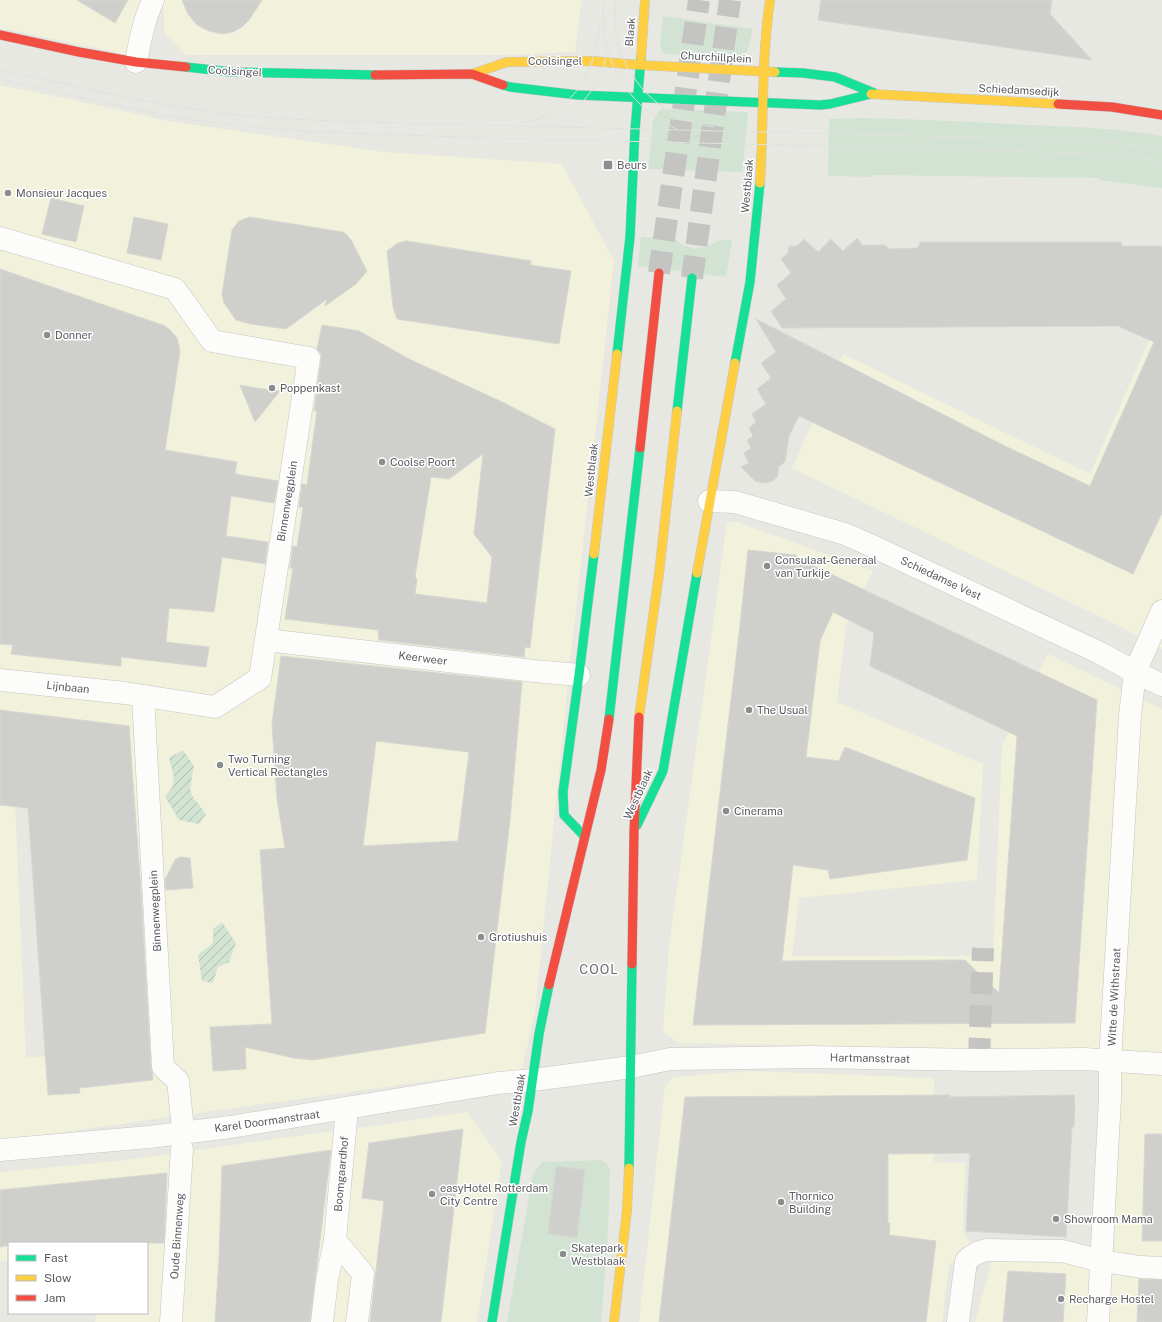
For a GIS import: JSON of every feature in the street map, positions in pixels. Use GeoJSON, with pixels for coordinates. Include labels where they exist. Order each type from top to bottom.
{"type":"FeatureCollection","features":[{"type":"Feature","properties":{"kind":"main road","name":"Blaak"},"geometry":{"type":"LineString","coordinates":[[639,65],[645,0]]}},
{"type":"Feature","properties":{"kind":"main road"},"geometry":{"type":"LineString","coordinates":[[763,72],[766,28],[770,0]]}},
{"type":"Feature","properties":{"kind":"main road","name":"Coolsingel"},"geometry":{"type":"LineString","coordinates":[[0,35],[79,52],[136,62],[231,72],[351,75],[472,74],[510,87],[578,95],[637,98]]}},
{"type":"Feature","properties":{"kind":"main road","name":"Coolsingel"},"geometry":{"type":"LineString","coordinates":[[472,74],[507,62],[586,61],[639,65]]}},
{"type":"Feature","properties":{"kind":"main road","name":"Churchillplein"},"geometry":{"type":"LineString","coordinates":[[639,65],[763,72],[763,103]]}},
{"type":"Feature","properties":{"kind":"main road"},"geometry":{"type":"LineString","coordinates":[[639,65],[637,98],[763,103]]}},
{"type":"Feature","properties":{"kind":"main road","name":"Schiedamsedijk"},"geometry":{"type":"LineString","coordinates":[[763,72],[803,73],[835,77],[874,93]]}},
{"type":"Feature","properties":{"kind":"main road","name":"Schiedamsedijk"},"geometry":{"type":"LineString","coordinates":[[763,103],[825,105],[874,93],[1112,107],[1162,114]]}},
{"type":"Feature","properties":{"kind":"main road","name":"Westblaak"},"geometry":{"type":"LineString","coordinates":[[584,836],[564,815],[563,792],[579,675],[630,236],[637,98]]}},
{"type":"Feature","properties":{"kind":"main road","name":"Westblaak"},"geometry":{"type":"LineString","coordinates":[[634,832],[663,771],[709,501],[750,282],[760,182],[763,103]]}},
{"type":"Feature","properties":{"kind":"main road","name":"Westblaak"},"geometry":{"type":"LineString","coordinates":[[492,1322],[521,1142],[526,1124],[540,1028],[584,836],[601,770],[608,732],[658,273]]}},
{"type":"Feature","properties":{"kind":"main road","name":"Westblaak"},"geometry":{"type":"LineString","coordinates":[[614,1322],[627,1210],[630,1128],[634,832],[639,713],[659,574],[692,278]]}},
{"type":"Feature","properties":{"kind":"street"},"geometry":{"type":"LineString","coordinates":[[136,62],[147,12],[153,0]]}},
{"type":"Feature","properties":{"kind":"street","name":"Binnenwegplein"},"geometry":{"type":"LineString","coordinates":[[0,238],[175,289],[212,341],[309,358],[260,678],[215,707],[140,695],[164,1067],[178,1081],[182,1120]]}},
{"type":"Feature","properties":{"kind":"street","name":"Schiedamse Vest"},"geometry":{"type":"LineString","coordinates":[[709,501],[735,502],[851,536],[1100,653],[1162,685]]}},
{"type":"Feature","properties":{"kind":"street","name":"Witte de Withstraat"},"geometry":{"type":"LineString","coordinates":[[1098,1322],[1110,1098],[1110,1061],[1130,724],[1135,672],[1162,611]]}},
{"type":"Feature","properties":{"kind":"street","name":"Keerweer"},"geometry":{"type":"LineString","coordinates":[[266,640],[579,675]]}},
{"type":"Feature","properties":{"kind":"street","name":"Lijnbaan"},"geometry":{"type":"LineString","coordinates":[[0,680],[140,695]]}},
{"type":"Feature","properties":{"kind":"street","name":"Hartmansstraat"},"geometry":{"type":"LineString","coordinates":[[533,1080],[631,1067],[670,1059],[810,1057],[979,1060],[1084,1059],[1162,1064]]}},
{"type":"Feature","properties":{"kind":"street","name":"Karel Doormanstraat"},"geometry":{"type":"LineString","coordinates":[[0,1150],[149,1137],[230,1127],[498,1084],[533,1080]]}},
{"type":"Feature","properties":{"kind":"street","name":"Boomgaardhof"},"geometry":{"type":"LineString","coordinates":[[322,1322],[327,1280],[335,1240],[347,1109]]}},
{"type":"Feature","properties":{"kind":"street","name":"Oude Binnenweg"},"geometry":{"type":"LineString","coordinates":[[171,1322],[182,1149]]}},
{"type":"Feature","properties":{"kind":"street"},"geometry":{"type":"LineString","coordinates":[[335,1240],[363,1274],[357,1322]]}},
{"type":"Feature","properties":{"kind":"street"},"geometry":{"type":"LineString","coordinates":[[958,1322],[966,1261],[981,1251],[1062,1251],[1102,1261],[1141,1267],[1162,1268]]}},
{"type":"Feature","properties":{"kind":"shaded area"},"geometry":{"type":"Polygon","coordinates":[[[0,0],[151,0],[134,56],[0,28],[0,0]]]}},
{"type":"Feature","properties":{"kind":"shaded area"},"geometry":{"type":"Polygon","coordinates":[[[163,0],[582,0],[575,52],[506,55],[186,55],[164,33],[163,0]]]}},
{"type":"Feature","properties":{"kind":"shaded area"},"geometry":{"type":"Polygon","coordinates":[[[663,16],[753,29],[749,46],[743,56],[739,57],[666,54],[662,51],[660,46],[663,16]]]}},
{"type":"Feature","properties":{"kind":"shaded area"},"geometry":{"type":"Polygon","coordinates":[[[0,85],[167,121],[384,152],[562,164],[614,261],[568,682],[535,1011],[522,1070],[464,1076],[35,1136],[0,1139],[0,85]],[[90,770],[14,776],[26,1058],[110,1049],[90,770]]]}},
{"type":"Feature","properties":{"kind":"shaded area"},"geometry":{"type":"Polygon","coordinates":[[[661,109],[746,112],[748,116],[742,172],[648,169],[653,121],[661,109]]]}},
{"type":"Feature","properties":{"kind":"shaded area"},"geometry":{"type":"Polygon","coordinates":[[[862,118],[1081,127],[1130,131],[1162,136],[1162,188],[1099,180],[1099,178],[873,175],[873,177],[828,176],[829,119],[862,118]]]}},
{"type":"Feature","properties":{"kind":"shaded area"},"geometry":{"type":"Polygon","coordinates":[[[641,237],[673,238],[683,245],[695,249],[709,246],[720,240],[732,240],[726,277],[638,266],[641,237]]]}},
{"type":"Feature","properties":{"kind":"shaded area"},"geometry":{"type":"Polygon","coordinates":[[[1155,327],[1162,330],[1162,649],[1119,626],[792,468],[843,354],[1090,474],[1155,327]]]}},
{"type":"Feature","properties":{"kind":"shaded area"},"geometry":{"type":"Polygon","coordinates":[[[727,522],[737,522],[873,571],[846,625],[837,702],[983,764],[977,880],[799,898],[792,956],[993,956],[1002,746],[1048,654],[1162,709],[1162,1322],[975,1322],[993,1257],[1111,1265],[1122,1049],[967,1051],[794,1045],[678,1043],[663,1031],[669,947],[727,522]]]}},
{"type":"Feature","properties":{"kind":"shaded area"},"geometry":{"type":"Polygon","coordinates":[[[183,750],[194,766],[190,788],[192,796],[206,814],[199,824],[179,820],[165,797],[173,786],[174,778],[169,758],[183,750]]]}},
{"type":"Feature","properties":{"kind":"shaded area"},"geometry":{"type":"Polygon","coordinates":[[[222,922],[236,943],[229,962],[218,967],[213,983],[202,981],[198,955],[213,943],[213,929],[222,922]]]}},
{"type":"Feature","properties":{"kind":"shaded area","name":"Thornico Building"},"geometry":{"type":"Polygon","coordinates":[[[751,1071],[934,1078],[934,1162],[965,1163],[963,1232],[973,1247],[949,1265],[942,1322],[639,1322],[665,1086],[674,1077],[751,1071]]]}},
{"type":"Feature","properties":{"kind":"shaded area"},"geometry":{"type":"Polygon","coordinates":[[[467,1112],[502,1161],[477,1322],[329,1322],[352,1129],[467,1112]]]}},
{"type":"Feature","properties":{"kind":"shaded area"},"geometry":{"type":"Polygon","coordinates":[[[339,1130],[317,1322],[95,1322],[96,1314],[148,1314],[148,1242],[8,1242],[8,1261],[0,1261],[0,1172],[118,1161],[339,1130]]]}},
{"type":"Feature","properties":{"kind":"shaded area","name":"Skatepark Westblaak"},"geometry":{"type":"Polygon","coordinates":[[[601,1160],[606,1163],[610,1169],[607,1246],[601,1322],[507,1322],[533,1174],[542,1162],[601,1160]]]}},
{"type":"Feature","properties":{"kind":"building"},"geometry":{"type":"Polygon","coordinates":[[[77,0],[128,0],[115,23],[77,0]]]}},
{"type":"Feature","properties":{"kind":"building"},"geometry":{"type":"Polygon","coordinates":[[[182,0],[262,0],[249,20],[242,27],[233,32],[223,34],[209,31],[197,25],[188,14],[182,0]]]}},
{"type":"Feature","properties":{"kind":"building"},"geometry":{"type":"Polygon","coordinates":[[[821,0],[1052,0],[1050,14],[1092,60],[818,20],[821,0]]]}},
{"type":"Feature","properties":{"kind":"building"},"geometry":{"type":"Polygon","coordinates":[[[51,198],[84,206],[76,242],[42,234],[51,198]]]}},
{"type":"Feature","properties":{"kind":"building"},"geometry":{"type":"Polygon","coordinates":[[[134,217],[168,224],[161,260],[127,253],[134,217]]]}},
{"type":"Feature","properties":{"kind":"building"},"geometry":{"type":"Polygon","coordinates":[[[250,217],[342,232],[351,240],[367,271],[356,284],[325,306],[327,299],[286,329],[251,324],[236,320],[224,303],[222,294],[232,230],[239,221],[250,217]]]}},
{"type":"Feature","properties":{"kind":"building"},"geometry":{"type":"Polygon","coordinates":[[[857,238],[862,245],[885,245],[889,249],[918,248],[920,242],[1121,242],[1122,246],[1162,246],[1162,513],[1133,574],[799,416],[789,436],[785,462],[779,466],[777,477],[773,481],[765,483],[755,481],[741,467],[749,463],[744,453],[751,448],[747,440],[753,436],[749,428],[756,422],[752,414],[766,404],[757,389],[771,378],[761,363],[776,352],[756,319],[1005,446],[1090,486],[1154,342],[1118,326],[782,328],[771,311],[786,299],[777,285],[791,273],[781,259],[788,253],[789,246],[797,246],[804,239],[818,252],[831,239],[843,251],[857,238]]]}},
{"type":"Feature","properties":{"kind":"building"},"geometry":{"type":"Polygon","coordinates":[[[407,241],[531,261],[530,265],[571,271],[559,344],[397,319],[393,307],[387,251],[398,243],[407,241]]]}},
{"type":"Feature","properties":{"kind":"building"},"geometry":{"type":"Polygon","coordinates":[[[0,269],[165,326],[177,338],[180,351],[165,450],[237,462],[235,474],[278,481],[274,503],[231,496],[226,536],[268,542],[265,564],[222,557],[214,612],[169,608],[166,642],[209,647],[206,667],[121,657],[121,666],[11,654],[13,645],[0,644],[0,269]]]}},
{"type":"Feature","properties":{"kind":"building"},"geometry":{"type":"Polygon","coordinates":[[[322,325],[359,331],[409,359],[502,402],[555,429],[530,648],[525,647],[524,657],[379,640],[378,630],[285,619],[293,568],[290,568],[293,546],[297,547],[303,507],[299,507],[302,484],[307,485],[317,411],[314,411],[321,354],[317,349],[322,325]],[[483,454],[449,479],[431,477],[415,577],[417,579],[415,594],[487,603],[492,557],[474,534],[483,454]]]}},
{"type":"Feature","properties":{"kind":"building"},"geometry":{"type":"Polygon","coordinates":[[[240,385],[256,388],[280,391],[255,422],[240,385]]]}},
{"type":"Feature","properties":{"kind":"building"},"geometry":{"type":"Polygon","coordinates":[[[748,550],[796,555],[797,558],[1097,700],[1075,1023],[693,1025],[748,550]],[[833,612],[820,641],[806,757],[839,761],[845,747],[975,798],[967,860],[830,879],[828,870],[793,865],[782,961],[965,960],[999,993],[1017,736],[870,666],[874,633],[833,612]]]}},
{"type":"Feature","properties":{"kind":"building"},"geometry":{"type":"Polygon","coordinates":[[[281,656],[522,682],[510,820],[485,1033],[313,1060],[294,1058],[245,1047],[246,1069],[213,1071],[210,1027],[272,1024],[260,850],[285,848],[277,799],[272,724],[281,656]],[[376,741],[363,846],[458,841],[469,752],[376,741]]]}},
{"type":"Feature","properties":{"kind":"building"},"geometry":{"type":"Polygon","coordinates":[[[0,710],[129,726],[153,1080],[79,1088],[80,1093],[48,1095],[28,808],[0,805],[0,710]]]}},
{"type":"Feature","properties":{"kind":"building"},"geometry":{"type":"Polygon","coordinates":[[[180,857],[190,858],[193,888],[166,890],[165,880],[175,860],[180,857]]]}},
{"type":"Feature","properties":{"kind":"building","name":"Thornico Building"},"geometry":{"type":"Polygon","coordinates":[[[950,1095],[950,1097],[1074,1095],[1074,1127],[1072,1127],[1066,1237],[966,1231],[970,1153],[888,1154],[889,1235],[936,1241],[926,1322],[659,1322],[685,1097],[950,1095]]]}},
{"type":"Feature","properties":{"kind":"building"},"geometry":{"type":"Polygon","coordinates":[[[463,1129],[441,1322],[370,1322],[384,1201],[362,1198],[369,1143],[463,1129]]]}},
{"type":"Feature","properties":{"kind":"building"},"geometry":{"type":"Polygon","coordinates":[[[1145,1134],[1162,1134],[1162,1241],[1142,1241],[1145,1134]]]}},
{"type":"Feature","properties":{"kind":"building"},"geometry":{"type":"Polygon","coordinates":[[[331,1150],[310,1322],[215,1322],[222,1166],[331,1150]]]}},
{"type":"Feature","properties":{"kind":"building"},"geometry":{"type":"Polygon","coordinates":[[[556,1166],[585,1170],[577,1238],[548,1234],[556,1166]]]}},
{"type":"Feature","properties":{"kind":"building"},"geometry":{"type":"Polygon","coordinates":[[[167,1173],[164,1243],[8,1242],[8,1245],[0,1247],[0,1190],[167,1173]]]}},
{"type":"Feature","properties":{"kind":"building"},"geometry":{"type":"Polygon","coordinates":[[[1008,1271],[1066,1274],[1063,1322],[1003,1322],[1008,1271]]]}},
{"type":"Feature","properties":{"kind":"building"},"geometry":{"type":"Polygon","coordinates":[[[1139,1279],[1162,1280],[1162,1322],[1137,1322],[1139,1279]]]}},
{"type":"Feature","properties":{"kind":"tunnel"},"geometry":{"type":"LineString","coordinates":[[659,273],[699,0]]}},
{"type":"Feature","properties":{"kind":"tunnel"},"geometry":{"type":"LineString","coordinates":[[692,278],[730,0]]}},
{"type":"Feature","properties":{"kind":"tunnel"},"geometry":{"type":"LineString","coordinates":[[979,1060],[983,948]]}},
{"type":"Feature","properties":{"kind":"tram line"},"geometry":{"type":"LineString","coordinates":[[603,0],[603,21],[606,41],[618,76],[629,92],[642,106],[676,129]]}},
{"type":"Feature","properties":{"kind":"tram line"},"geometry":{"type":"LineString","coordinates":[[616,0],[615,27],[618,43],[624,59],[642,88],[653,100],[681,118],[697,124],[714,127]]}},
{"type":"Feature","properties":{"kind":"tram line"},"geometry":{"type":"LineString","coordinates":[[522,123],[533,121],[553,112],[571,98],[584,80],[589,70],[596,48],[600,25]]}},
{"type":"Feature","properties":{"kind":"tram line"},"geometry":{"type":"LineString","coordinates":[[550,128],[571,113],[594,87],[604,65],[607,53]]}},
{"type":"Feature","properties":{"kind":"tram line"},"geometry":{"type":"LineString","coordinates":[[0,70],[165,105],[220,113],[308,120],[1079,140],[1162,149]]}},
{"type":"Feature","properties":{"kind":"tram line"},"geometry":{"type":"LineString","coordinates":[[0,79],[173,117],[263,128],[318,132],[489,138],[783,145]]}},
{"type":"Feature","properties":{"kind":"tram line"},"geometry":{"type":"LineString","coordinates":[[779,145],[1078,153],[1125,155],[1162,161]]}},
{"type":"Feature","properties":{"kind":"traffic: fast"},"geometry":{"type":"LineString","coordinates":[[617,354],[630,237],[635,130],[641,58]]}},
{"type":"Feature","properties":{"kind":"traffic: fast"},"geometry":{"type":"LineString","coordinates":[[186,67],[231,72],[375,75]]}},
{"type":"Feature","properties":{"kind":"traffic: fast"},"geometry":{"type":"LineString","coordinates":[[775,72],[803,73],[835,77],[874,93]]}},
{"type":"Feature","properties":{"kind":"traffic: fast"},"geometry":{"type":"LineString","coordinates":[[503,85],[578,95],[820,105],[871,94]]}},
{"type":"Feature","properties":{"kind":"traffic: fast"},"geometry":{"type":"LineString","coordinates":[[735,363],[750,282],[760,183]]}},
{"type":"Feature","properties":{"kind":"traffic: fast"},"geometry":{"type":"LineString","coordinates":[[677,411],[692,278]]}},
{"type":"Feature","properties":{"kind":"traffic: fast"},"geometry":{"type":"LineString","coordinates":[[609,719],[640,448]]}},
{"type":"Feature","properties":{"kind":"traffic: fast"},"geometry":{"type":"LineString","coordinates":[[584,836],[564,815],[563,792],[594,554]]}},
{"type":"Feature","properties":{"kind":"traffic: fast"},"geometry":{"type":"LineString","coordinates":[[637,825],[663,771],[697,573]]}},
{"type":"Feature","properties":{"kind":"traffic: fast"},"geometry":{"type":"LineString","coordinates":[[629,1168],[632,964]]}},
{"type":"Feature","properties":{"kind":"traffic: fast"},"geometry":{"type":"LineString","coordinates":[[492,1322],[521,1142],[528,1111],[539,1034],[549,985]]}},
{"type":"Feature","properties":{"kind":"traffic: slow"},"geometry":{"type":"LineString","coordinates":[[641,58],[645,0]]}},
{"type":"Feature","properties":{"kind":"traffic: slow"},"geometry":{"type":"LineString","coordinates":[[760,183],[765,46],[770,0]]}},
{"type":"Feature","properties":{"kind":"traffic: slow"},"geometry":{"type":"LineString","coordinates":[[472,74],[507,62],[592,61],[775,72]]}},
{"type":"Feature","properties":{"kind":"traffic: slow"},"geometry":{"type":"LineString","coordinates":[[871,94],[1058,104]]}},
{"type":"Feature","properties":{"kind":"traffic: slow"},"geometry":{"type":"LineString","coordinates":[[594,554],[617,354]]}},
{"type":"Feature","properties":{"kind":"traffic: slow"},"geometry":{"type":"LineString","coordinates":[[697,573],[735,363]]}},
{"type":"Feature","properties":{"kind":"traffic: slow"},"geometry":{"type":"LineString","coordinates":[[639,717],[659,574],[677,411]]}},
{"type":"Feature","properties":{"kind":"traffic: slow"},"geometry":{"type":"LineString","coordinates":[[614,1322],[627,1210],[629,1168]]}},
{"type":"Feature","properties":{"kind":"traffic: jam"},"geometry":{"type":"LineString","coordinates":[[0,35],[79,52],[136,62],[186,67]]}},
{"type":"Feature","properties":{"kind":"traffic: jam"},"geometry":{"type":"LineString","coordinates":[[375,75],[472,74],[503,85]]}},
{"type":"Feature","properties":{"kind":"traffic: jam"},"geometry":{"type":"LineString","coordinates":[[1058,104],[1112,107],[1162,115]]}},
{"type":"Feature","properties":{"kind":"traffic: jam"},"geometry":{"type":"LineString","coordinates":[[640,448],[659,273]]}},
{"type":"Feature","properties":{"kind":"traffic: jam"},"geometry":{"type":"LineString","coordinates":[[632,964],[634,832],[639,717]]}},
{"type":"Feature","properties":{"kind":"traffic: jam"},"geometry":{"type":"LineString","coordinates":[[549,985],[601,770],[609,719]]}},
{"type":"Feature","properties":{"kind":"place","name":"Beurs"},"geometry":{"type":"Point","coordinates":[608,165]}},
{"type":"Feature","properties":{"kind":"place","name":"Monsieur Jacques"},"geometry":{"type":"Point","coordinates":[8,193]}},
{"type":"Feature","properties":{"kind":"place","name":"Donner"},"geometry":{"type":"Point","coordinates":[47,335]}},
{"type":"Feature","properties":{"kind":"place","name":"Poppenkast"},"geometry":{"type":"Point","coordinates":[272,388]}},
{"type":"Feature","properties":{"kind":"place","name":"Coolse Poort"},"geometry":{"type":"Point","coordinates":[382,462]}},
{"type":"Feature","properties":{"kind":"place","name":"Consulaat-Generaal van Turkije"},"geometry":{"type":"Point","coordinates":[767,566]}},
{"type":"Feature","properties":{"kind":"place","name":"The Usual"},"geometry":{"type":"Point","coordinates":[749,710]}},
{"type":"Feature","properties":{"kind":"place","name":"Two Turning Vertical Rectangles"},"geometry":{"type":"Point","coordinates":[220,765]}},
{"type":"Feature","properties":{"kind":"place","name":"Cinerama"},"geometry":{"type":"Point","coordinates":[726,811]}},
{"type":"Feature","properties":{"kind":"place","name":"Grotiushuis"},"geometry":{"type":"Point","coordinates":[481,937]}},
{"type":"Feature","properties":{"kind":"place","name":"easyHotel Rotterdam City Centre"},"geometry":{"type":"Point","coordinates":[432,1194]}},
{"type":"Feature","properties":{"kind":"place","name":"Thornico Building"},"geometry":{"type":"Point","coordinates":[781,1202]}},
{"type":"Feature","properties":{"kind":"place","name":"Showroom Mama"},"geometry":{"type":"Point","coordinates":[1056,1219]}},
{"type":"Feature","properties":{"kind":"place","name":"Skatepark Westblaak"},"geometry":{"type":"Point","coordinates":[563,1254]}},
{"type":"Feature","properties":{"kind":"place","name":"Recharge Hostel"},"geometry":{"type":"Point","coordinates":[1061,1299]}},
{"type":"Feature","properties":{"kind":"district","name":"COOL"},"geometry":{"type":"Point","coordinates":[599,969]}}]}
